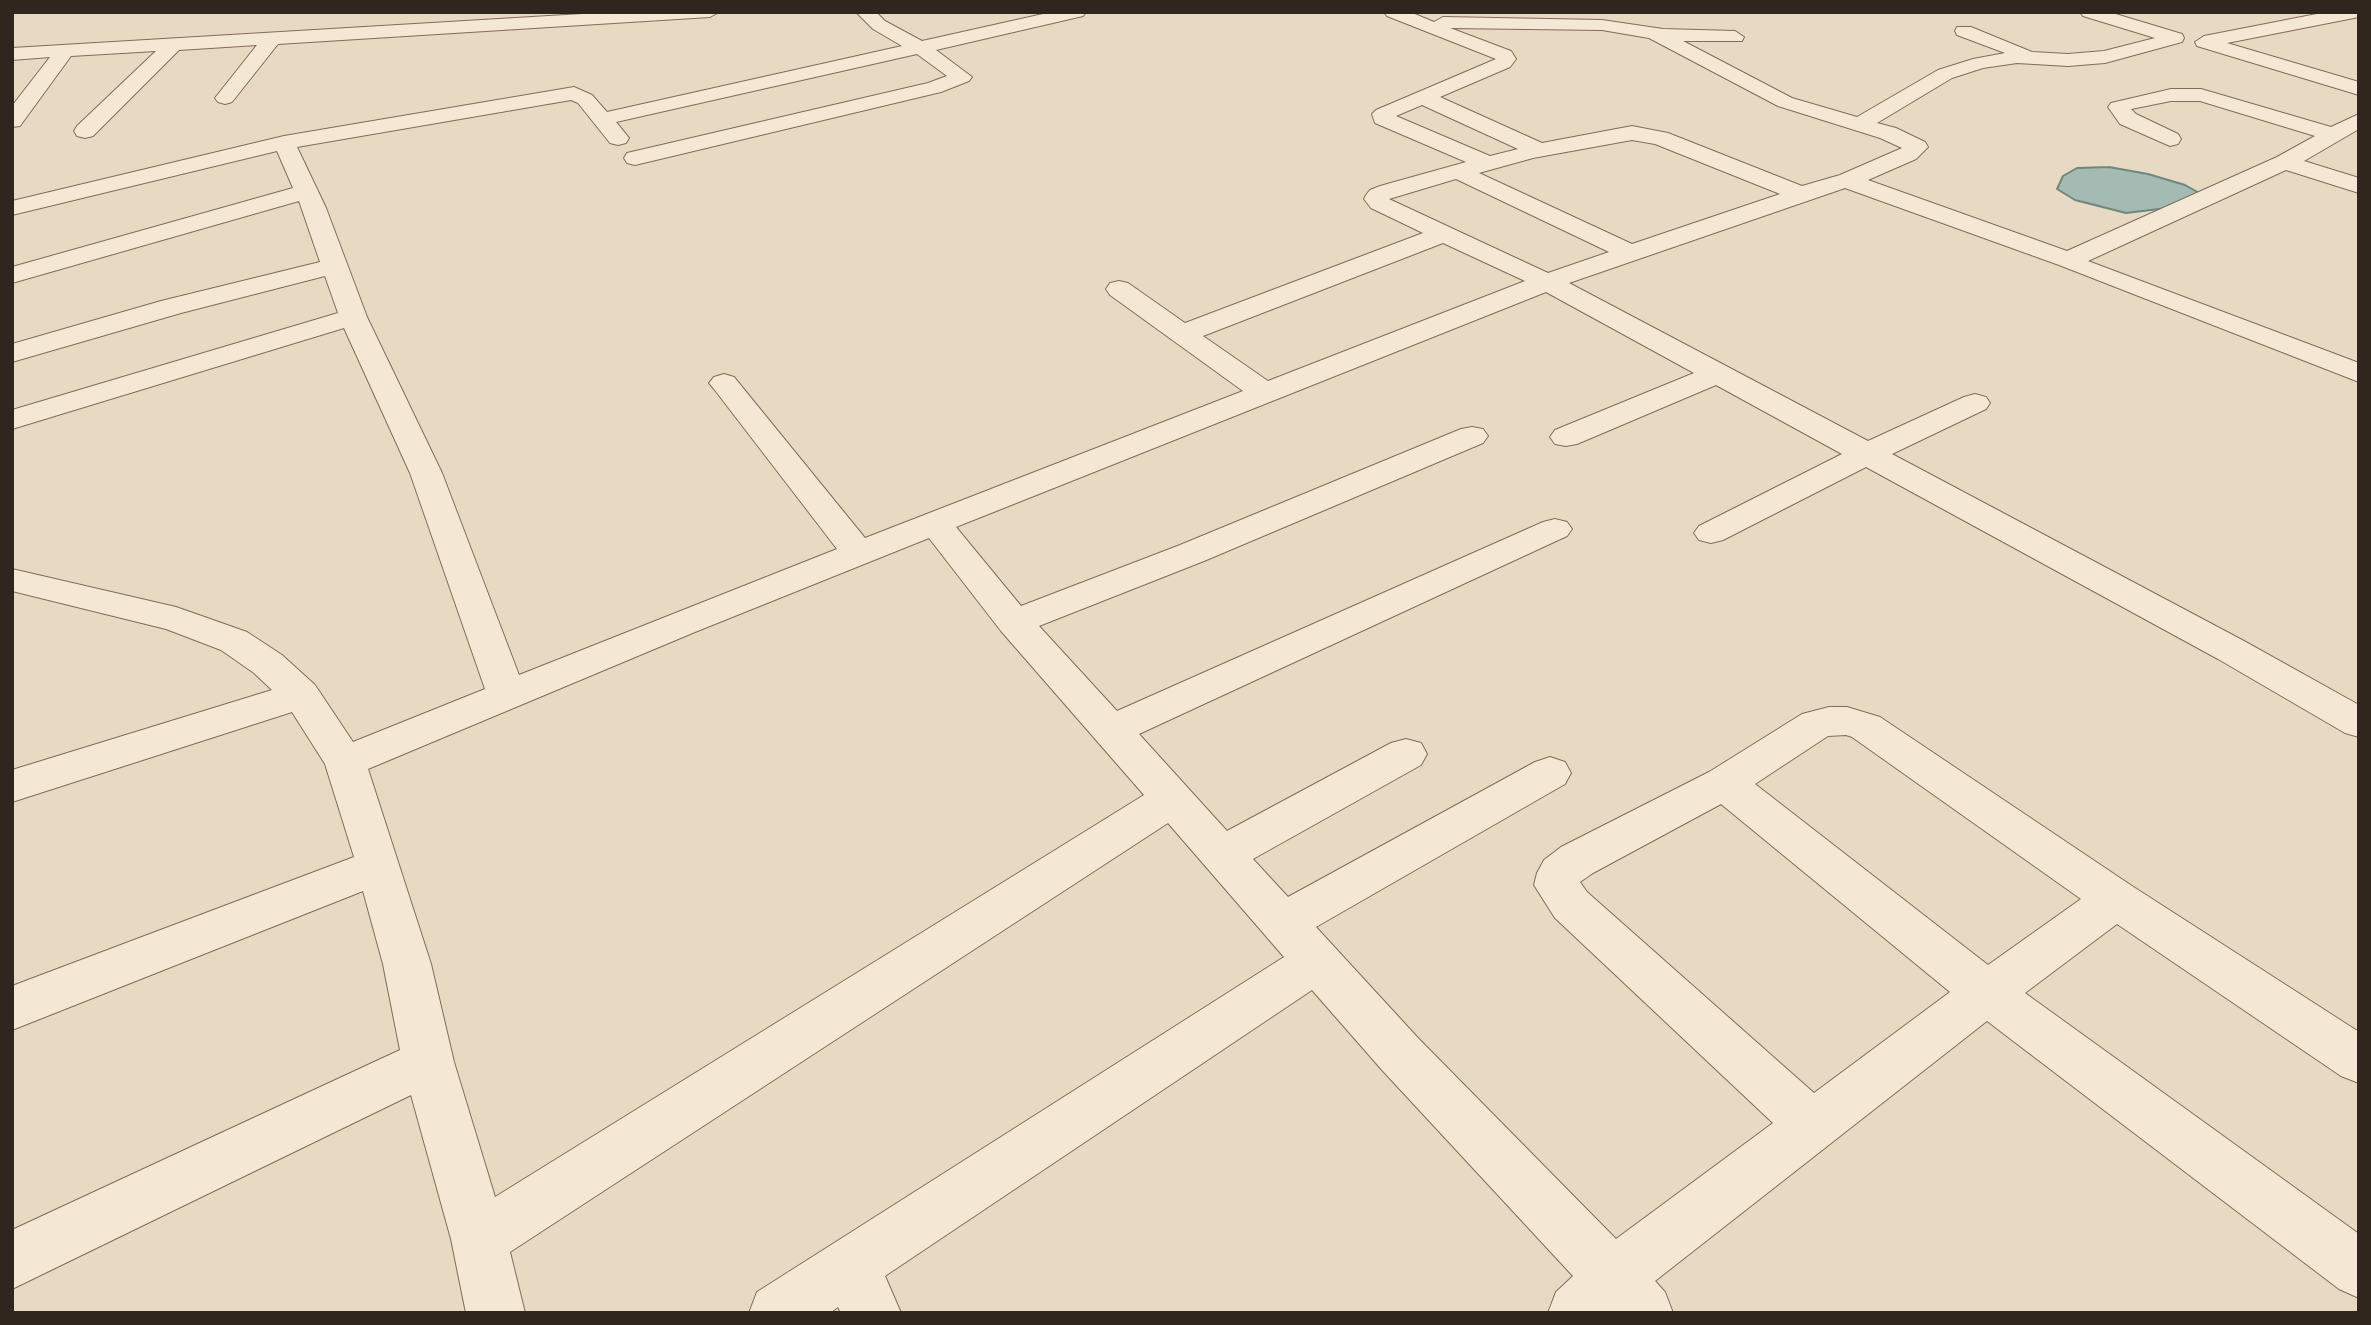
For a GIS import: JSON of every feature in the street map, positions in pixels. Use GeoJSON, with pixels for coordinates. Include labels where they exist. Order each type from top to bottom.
{"type":"FeatureCollection","features":[{"type":"Feature","properties":{"kind":"street"},"geometry":{"type":"LineString","coordinates":[[12,54],[297,39],[542,18],[710,12]]}},
{"type":"Feature","properties":{"kind":"street"},"geometry":{"type":"LineString","coordinates":[[12,208],[79,213],[284,142],[574,93],[585,99],[640,165],[934,88],[962,77],[922,49],[879,25],[865,12]]}},
{"type":"Feature","properties":{"kind":"street"},"geometry":{"type":"LineString","coordinates":[[603,120],[1077,12]]}},
{"type":"Feature","properties":{"kind":"street"},"geometry":{"type":"LineString","coordinates":[[1393,12],[1494,51],[1506,59],[1389,110],[1383,114],[1383,118],[1631,253]]}},
{"type":"Feature","properties":{"kind":"street"},"geometry":{"type":"LineString","coordinates":[[2089,12],[2359,89]]}},
{"type":"Feature","properties":{"kind":"street"},"geometry":{"type":"LineString","coordinates":[[2204,43],[2356,12]]}},
{"type":"Feature","properties":{"kind":"street"},"geometry":{"type":"LineString","coordinates":[[297,39],[311,21]]}},
{"type":"Feature","properties":{"kind":"street"},"geometry":{"type":"LineString","coordinates":[[1417,21],[1602,25],[1655,34],[1735,37]]}},
{"type":"Feature","properties":{"kind":"street"},"geometry":{"type":"LineString","coordinates":[[2300,23],[2347,35]]}},
{"type":"Feature","properties":{"kind":"street"},"geometry":{"type":"LineString","coordinates":[[1964,31],[2035,58]]}},
{"type":"Feature","properties":{"kind":"street"},"geometry":{"type":"LineString","coordinates":[[345,762],[682,622],[1547,282],[1846,181],[1917,150],[1917,147],[1903,139],[1785,103],[1655,34]]}},
{"type":"Feature","properties":{"kind":"street"},"geometry":{"type":"LineString","coordinates":[[1859,124],[1896,105],[1945,74],[1980,63],[2017,57],[2068,60],[2105,57],[2175,38]]}},
{"type":"Feature","properties":{"kind":"street"},"geometry":{"type":"LineString","coordinates":[[225,98],[271,40]]}},
{"type":"Feature","properties":{"kind":"street"},"geometry":{"type":"LineString","coordinates":[[85,131],[172,46]]}},
{"type":"Feature","properties":{"kind":"street"},"geometry":{"type":"LineString","coordinates":[[12,121],[65,51]]}},
{"type":"Feature","properties":{"kind":"street"},"geometry":{"type":"LineString","coordinates":[[2170,139],[2128,119],[2118,107],[2171,95],[2201,95],[2323,140],[2347,156]]}},
{"type":"Feature","properties":{"kind":"street"},"geometry":{"type":"LineString","coordinates":[[1422,97],[1539,150]]}},
{"type":"Feature","properties":{"kind":"street"},"geometry":{"type":"LineString","coordinates":[[2068,260],[2285,162],[2359,120]]}},
{"type":"Feature","properties":{"kind":"street"},"geometry":{"type":"LineString","coordinates":[[1801,194],[1641,133],[1539,150],[1388,191],[1378,195],[1376,199],[1379,203],[1547,282],[2231,650],[2359,723]]}},
{"type":"Feature","properties":{"kind":"street"},"geometry":{"type":"LineString","coordinates":[[284,142],[307,191],[353,317],[426,473],[508,696]]}},
{"type":"Feature","properties":{"kind":"street"},"geometry":{"type":"LineString","coordinates":[[2285,162],[2359,186]]}},
{"type":"Feature","properties":{"kind":"street"},"geometry":{"type":"LineString","coordinates":[[1846,181],[2068,260],[2359,373]]}},
{"type":"Feature","properties":{"kind":"street"},"geometry":{"type":"LineString","coordinates":[[12,275],[307,191]]}},
{"type":"Feature","properties":{"kind":"street"},"geometry":{"type":"LineString","coordinates":[[74,257],[79,213]]}},
{"type":"Feature","properties":{"kind":"street"},"geometry":{"type":"LineString","coordinates":[[1182,334],[1444,234]]}},
{"type":"Feature","properties":{"kind":"street"},"geometry":{"type":"LineString","coordinates":[[12,353],[171,307],[335,266]]}},
{"type":"Feature","properties":{"kind":"street"},"geometry":{"type":"LineString","coordinates":[[1119,289],[1265,393]]}},
{"type":"Feature","properties":{"kind":"street"},"geometry":{"type":"LineString","coordinates":[[12,420],[353,317]]}},
{"type":"Feature","properties":{"kind":"street"},"geometry":{"type":"LineString","coordinates":[[1566,438],[1718,374]]}},
{"type":"Feature","properties":{"kind":"street"},"geometry":{"type":"LineString","coordinates":[[724,383],[859,554]]}},
{"type":"Feature","properties":{"kind":"street"},"geometry":{"type":"LineString","coordinates":[[1711,533],[1866,454],[1975,403]]}},
{"type":"Feature","properties":{"kind":"street"},"geometry":{"type":"LineString","coordinates":[[1014,622],[1192,552],[1472,436]]}},
{"type":"Feature","properties":{"kind":"street"},"geometry":{"type":"LineString","coordinates":[[935,524],[1014,622],[1400,1054],[1628,1295]]}},
{"type":"Feature","properties":{"kind":"street"},"geometry":{"type":"LineString","coordinates":[[1111,730],[1555,529]]}},
{"type":"Feature","properties":{"kind":"street"},"geometry":{"type":"LineString","coordinates":[[12,580],[176,620],[234,641],[268,664],[301,695],[345,762],[407,964],[428,1062],[479,1240],[490,1310]]}},
{"type":"Feature","properties":{"kind":"street"},"geometry":{"type":"LineString","coordinates":[[12,786],[301,695]]}},
{"type":"Feature","properties":{"kind":"street"},"geometry":{"type":"LineString","coordinates":[[1812,1125],[1571,905],[1557,885],[1560,873],[1577,860],[1724,783],[1816,724],[1829,720],[1847,721],[1866,727],[2116,899],[2359,1060]]}},
{"type":"Feature","properties":{"kind":"street"},"geometry":{"type":"LineString","coordinates":[[1223,854],[1406,754]]}},
{"type":"Feature","properties":{"kind":"street"},"geometry":{"type":"LineString","coordinates":[[1283,922],[1550,773]]}},
{"type":"Feature","properties":{"kind":"street"},"geometry":{"type":"LineString","coordinates":[[1724,783],[1987,993],[2359,1269]]}},
{"type":"Feature","properties":{"kind":"street"},"geometry":{"type":"LineString","coordinates":[[479,1240],[1173,798]]}},
{"type":"Feature","properties":{"kind":"street"},"geometry":{"type":"LineString","coordinates":[[12,1008],[379,866]]}},
{"type":"Feature","properties":{"kind":"street"},"geometry":{"type":"LineString","coordinates":[[1577,1313],[1628,1295],[1812,1125],[2116,899]]}},
{"type":"Feature","properties":{"kind":"street"},"geometry":{"type":"LineString","coordinates":[[778,1313],[860,1290],[1317,961]]}},
{"type":"Feature","properties":{"kind":"street"},"geometry":{"type":"LineString","coordinates":[[12,1260],[428,1062]]}},
{"type":"Feature","properties":{"kind":"water"},"geometry":{"type":"Polygon","coordinates":[[[2109,167],[2148,174],[2185,185],[2201,194],[2176,207],[2126,213],[2075,200],[2057,189],[2063,176],[2077,168],[2109,167]]]}}]}
